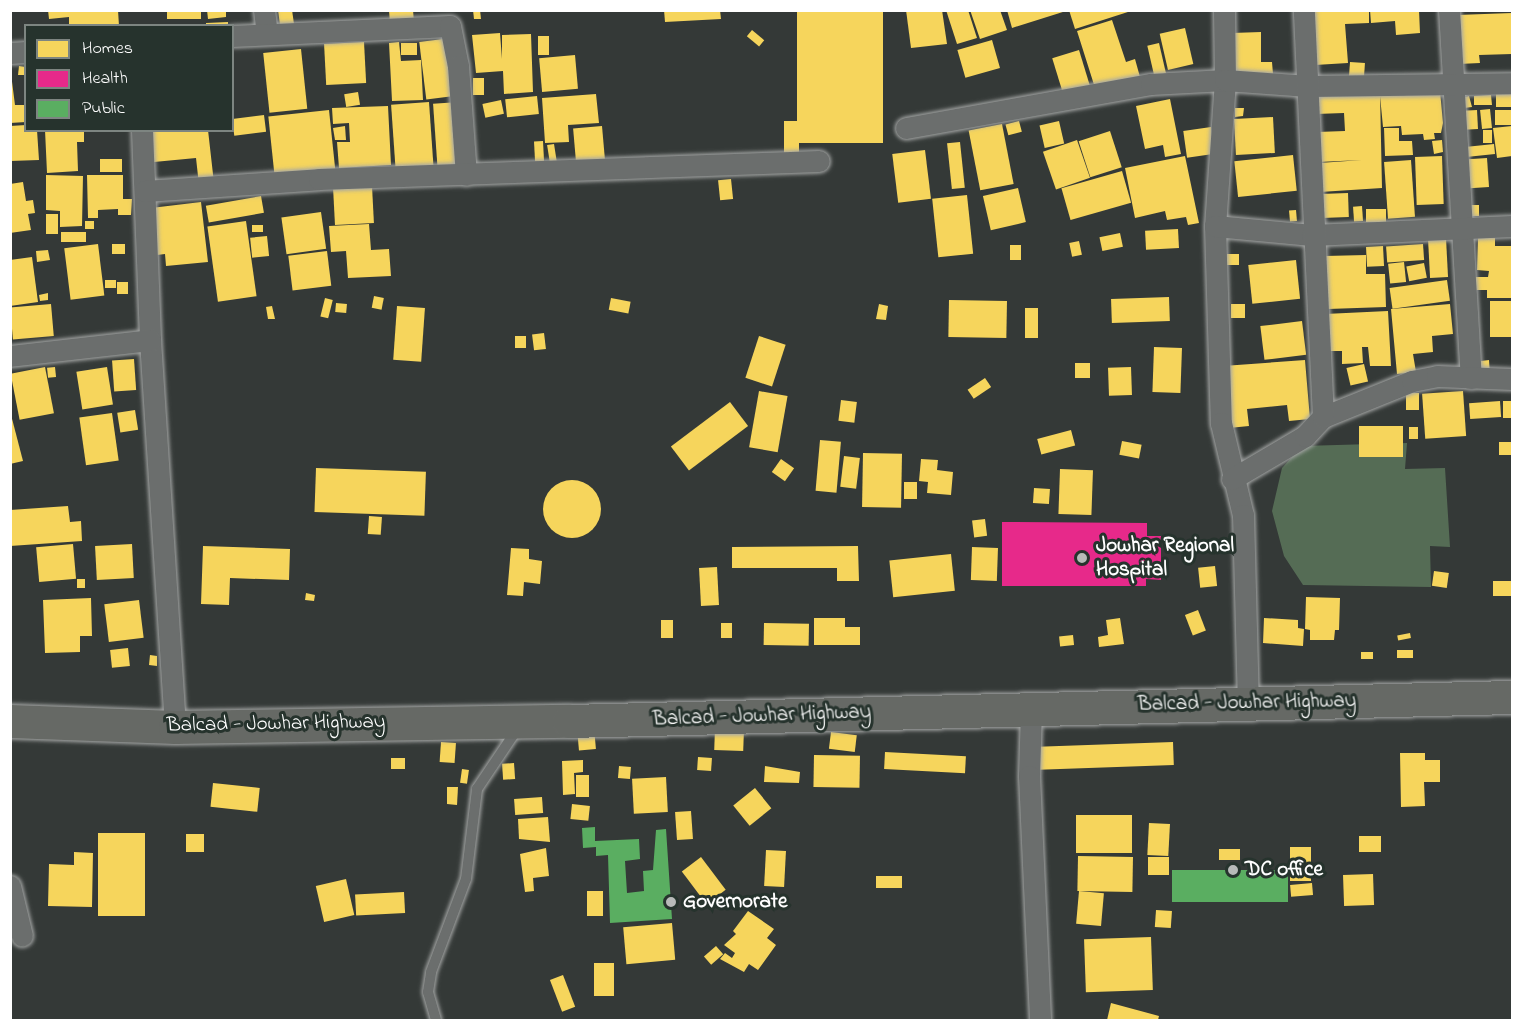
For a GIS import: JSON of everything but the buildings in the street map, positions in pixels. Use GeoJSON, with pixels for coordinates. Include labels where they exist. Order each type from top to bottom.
{"type":"FeatureCollection","features":[{"type":"Feature","properties":{"kind":"main road","name":"Balcad - Jowhar Highway"},"geometry":{"type":"LineString","coordinates":[[10,721],[175,727],[1512,697]]}},
{"type":"Feature","properties":{"kind":"street"},"geometry":{"type":"LineString","coordinates":[[264,10],[267,33]]}},
{"type":"Feature","properties":{"kind":"street"},"geometry":{"type":"LineString","coordinates":[[1224,10],[1225,80],[1215,226],[1221,423],[1232,479],[1243,515],[1248,703]]}},
{"type":"Feature","properties":{"kind":"street"},"geometry":{"type":"LineString","coordinates":[[1304,10],[1312,235],[1323,417]]}},
{"type":"Feature","properties":{"kind":"street"},"geometry":{"type":"LineString","coordinates":[[1449,10],[1471,378]]}},
{"type":"Feature","properties":{"kind":"street"},"geometry":{"type":"LineString","coordinates":[[234,36],[450,18],[458,66],[466,175]]}},
{"type":"Feature","properties":{"kind":"street"},"geometry":{"type":"LineString","coordinates":[[906,128],[1151,84],[1225,80],[1308,86],[1453,86],[1512,83]]}},
{"type":"Feature","properties":{"kind":"street"},"geometry":{"type":"LineString","coordinates":[[142,132],[150,340],[175,727]]}},
{"type":"Feature","properties":{"kind":"street"},"geometry":{"type":"LineString","coordinates":[[146,191],[819,160]]}},
{"type":"Feature","properties":{"kind":"street"},"geometry":{"type":"LineString","coordinates":[[1215,226],[1312,235],[1512,226]]}},
{"type":"Feature","properties":{"kind":"street"},"geometry":{"type":"LineString","coordinates":[[10,356],[150,340]]}},
{"type":"Feature","properties":{"kind":"street"},"geometry":{"type":"LineString","coordinates":[[1232,479],[1305,436],[1323,417],[1412,381],[1437,376],[1512,379]]}},
{"type":"Feature","properties":{"kind":"street"},"geometry":{"type":"LineString","coordinates":[[1031,709],[1029,776],[1040,1020]]}},
{"type":"Feature","properties":{"kind":"street"},"geometry":{"type":"LineString","coordinates":[[10,886],[22,936]]}},
{"type":"Feature","properties":{"kind":"lane"},"geometry":{"type":"LineString","coordinates":[[436,1020],[428,992],[431,972],[466,879],[477,789],[523,720]]}},
{"type":"Feature","properties":{"kind":"green space"},"geometry":{"type":"Polygon","coordinates":[[[1407,443],[1405,469],[1445,468],[1450,547],[1430,546],[1431,587],[1303,585],[1284,556],[1272,511],[1282,468],[1302,446],[1407,443]]]}},
{"type":"Feature","properties":{"kind":"place","name":"Jowhar Regional Hospital"},"geometry":{"type":"Point","coordinates":[1082,558]}},
{"type":"Feature","properties":{"kind":"place","name":"DC office"},"geometry":{"type":"Point","coordinates":[1233,870]}},
{"type":"Feature","properties":{"kind":"place","name":"Governorate"},"geometry":{"type":"Point","coordinates":[671,902]}}]}
